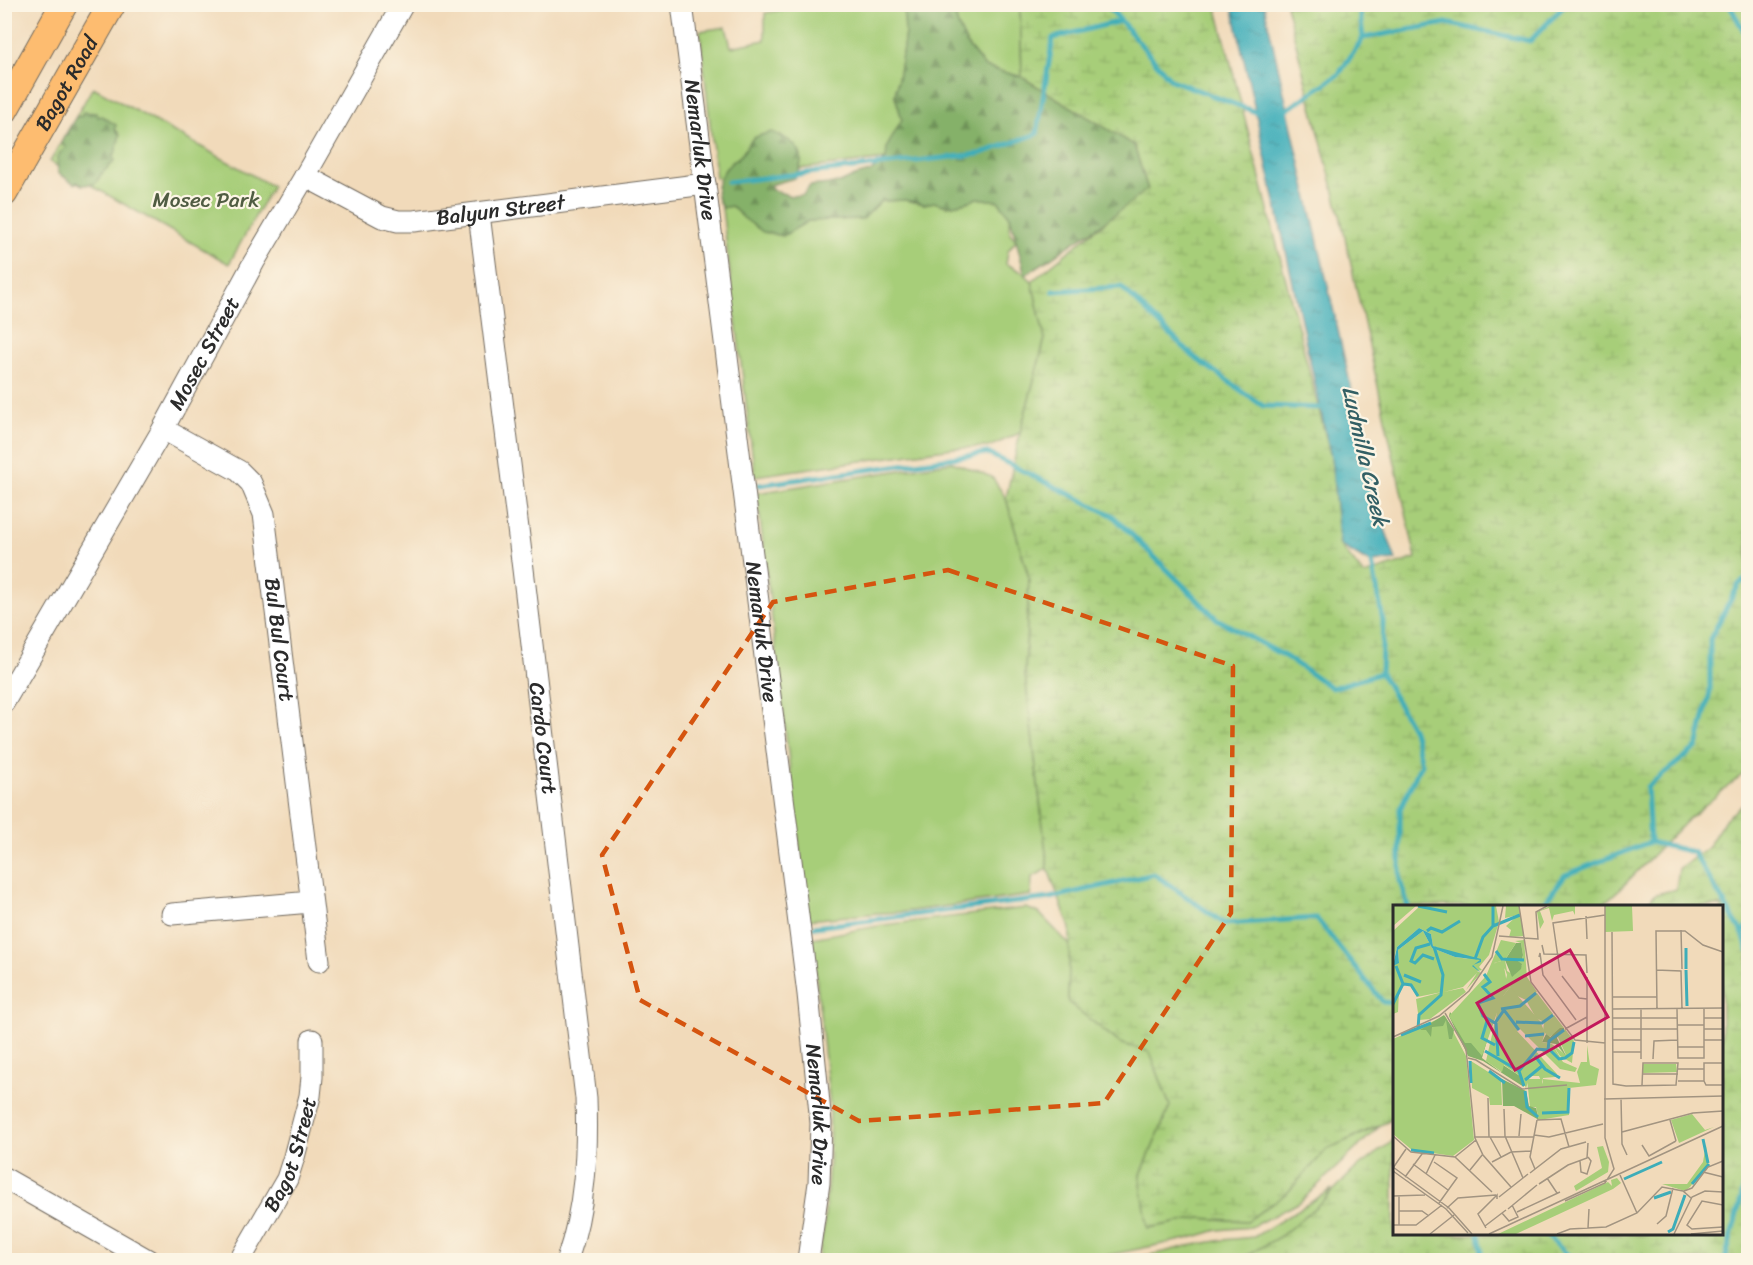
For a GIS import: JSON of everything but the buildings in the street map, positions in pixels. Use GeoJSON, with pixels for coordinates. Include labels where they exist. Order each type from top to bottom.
{"type":"FeatureCollection","features":[{"type":"Feature","properties":{"kind":"main road","name":"Bagot Road"},"geometry":{"type":"LineString","coordinates":[[4,111],[64,4]]}},
{"type":"Feature","properties":{"kind":"main road","name":"Bagot Road"},"geometry":{"type":"LineString","coordinates":[[4,193],[112,4]]}},
{"type":"Feature","properties":{"kind":"street","name":"Mosec Street"},"geometry":{"type":"LineString","coordinates":[[4,702],[163,429],[254,261],[403,4]]}},
{"type":"Feature","properties":{"kind":"street","name":"Nemarluk Drive"},"geometry":{"type":"LineString","coordinates":[[682,4],[808,994],[821,1123],[819,1184],[808,1260]]}},
{"type":"Feature","properties":{"kind":"street","name":"Balyun Street"},"geometry":{"type":"LineString","coordinates":[[305,176],[382,217],[398,221],[478,214],[705,184]]}},
{"type":"Feature","properties":{"kind":"street","name":"Cardo Court"},"geometry":{"type":"LineString","coordinates":[[478,214],[586,1098],[586,1177],[580,1213],[567,1260]]}},
{"type":"Feature","properties":{"kind":"street","name":"Bul Bul Court"},"geometry":{"type":"LineString","coordinates":[[163,429],[239,471],[251,483],[264,514],[319,961]]}},
{"type":"Feature","properties":{"kind":"street"},"geometry":{"type":"LineString","coordinates":[[172,914],[311,902]]}},
{"type":"Feature","properties":{"kind":"street","name":"Bagot Street"},"geometry":{"type":"LineString","coordinates":[[240,1260],[287,1179],[310,1096],[312,1040]]}},
{"type":"Feature","properties":{"kind":"street"},"geometry":{"type":"LineString","coordinates":[[4,1178],[148,1260]]}},
{"type":"Feature","properties":{"kind":"highlighted area"},"geometry":{"type":"Polygon","coordinates":[[[948,570],[1233,666],[1231,913],[1104,1103],[859,1121],[640,1000],[602,855],[773,602],[948,570]]]}},
{"type":"Feature","properties":{"kind":"green space"},"geometry":{"type":"Polygon","coordinates":[[[953,4],[957,23],[967,45],[985,67],[1022,77],[1134,145],[1148,190],[1105,222],[1025,275],[1010,216],[998,201],[977,198],[947,206],[934,202],[924,204],[906,200],[881,201],[863,219],[808,221],[783,236],[763,232],[731,206],[722,208],[717,194],[719,180],[727,167],[741,155],[752,140],[760,135],[772,132],[792,143],[799,152],[801,163],[795,178],[770,185],[772,190],[791,196],[803,195],[810,186],[840,183],[870,172],[886,159],[887,147],[902,119],[895,96],[905,33],[904,12],[907,5],[953,4]]]}},
{"type":"Feature","properties":{"kind":"green space"},"geometry":{"type":"Polygon","coordinates":[[[808,5],[907,5],[904,12],[905,33],[895,96],[902,119],[887,147],[887,159],[716,178],[700,31],[726,27],[731,47],[765,40],[765,13],[808,5]]]}},
{"type":"Feature","properties":{"kind":"green space"},"geometry":{"type":"Polygon","coordinates":[[[953,5],[1020,5],[1022,77],[985,67],[967,45],[957,23],[953,5]]]}},
{"type":"Feature","properties":{"kind":"green space"},"geometry":{"type":"Polygon","coordinates":[[[1020,5],[1216,5],[1331,457],[1340,545],[1364,575],[1416,558],[1340,215],[1286,5],[1748,5],[1748,770],[1688,819],[1602,905],[1393,905],[1393,1117],[1389,1121],[1327,1149],[1287,1193],[1247,1221],[1200,1218],[1148,1228],[1140,1177],[1170,1106],[1150,1052],[1120,1043],[1068,1002],[1070,928],[1048,869],[1025,674],[1029,578],[1006,498],[1020,433],[1045,339],[1032,281],[1148,189],[1134,145],[1022,77],[1020,5]]]}},
{"type":"Feature","properties":{"kind":"green space","name":"Mosec Park"},"geometry":{"type":"Polygon","coordinates":[[[93,87],[272,186],[229,264],[50,162],[93,87]]]}},
{"type":"Feature","properties":{"kind":"green space"},"geometry":{"type":"Polygon","coordinates":[[[83,112],[96,113],[98,117],[102,116],[116,125],[115,129],[120,135],[115,154],[112,155],[115,161],[102,173],[95,184],[82,185],[77,182],[75,184],[58,173],[57,161],[60,152],[66,147],[61,143],[65,135],[69,134],[67,132],[76,117],[82,116],[83,112]]]}},
{"type":"Feature","properties":{"kind":"green space"},"geometry":{"type":"Polygon","coordinates":[[[977,198],[998,201],[1010,216],[1010,233],[1016,240],[1008,251],[1006,264],[1022,272],[1032,281],[1045,339],[1020,433],[989,447],[953,448],[755,476],[722,208],[731,206],[745,219],[783,236],[808,221],[863,218],[881,201],[906,200],[924,204],[934,202],[947,206],[977,198]]]}},
{"type":"Feature","properties":{"kind":"green space"},"geometry":{"type":"Polygon","coordinates":[[[952,462],[992,477],[1006,498],[1029,578],[1025,674],[1048,869],[1032,877],[1031,895],[903,912],[808,920],[757,493],[952,462]]]}},
{"type":"Feature","properties":{"kind":"green space"},"geometry":{"type":"Polygon","coordinates":[[[1748,801],[1748,1260],[1239,1260],[1281,1236],[1324,1200],[1354,1170],[1393,1141],[1393,1235],[1723,1235],[1723,905],[1647,905],[1654,895],[1676,889],[1679,869],[1707,848],[1726,818],[1748,801]]]}},
{"type":"Feature","properties":{"kind":"green space"},"geometry":{"type":"Polygon","coordinates":[[[1026,908],[1039,913],[1070,945],[1068,1002],[1120,1043],[1150,1052],[1170,1106],[1140,1177],[1149,1228],[1200,1218],[1247,1221],[1287,1193],[1327,1149],[1380,1126],[1300,1202],[1251,1227],[1218,1230],[1187,1239],[1104,1256],[1059,1260],[818,1260],[824,1226],[829,1163],[830,1106],[812,938],[884,925],[1026,908]]]}},
{"type":"Feature","properties":{"kind":"green space"},"geometry":{"type":"Polygon","coordinates":[[[1332,1189],[1324,1200],[1281,1236],[1239,1260],[1130,1260],[1188,1246],[1254,1237],[1332,1189]]]}},
{"type":"Feature","properties":{"kind":"water"},"geometry":{"type":"Polygon","coordinates":[[[1232,5],[1264,5],[1380,515],[1396,560],[1368,562],[1340,545],[1331,457],[1232,5]]]}},
{"type":"Feature","properties":{"kind":"waterway"},"geometry":{"type":"LineString","coordinates":[[1106,4],[1121,21]]}},
{"type":"Feature","properties":{"kind":"waterway"},"geometry":{"type":"LineString","coordinates":[[1359,4],[1363,38]]}},
{"type":"Feature","properties":{"kind":"waterway"},"geometry":{"type":"LineString","coordinates":[[1282,113],[1339,74],[1363,38],[1446,23],[1530,41],[1566,4]]}},
{"type":"Feature","properties":{"kind":"waterway"},"geometry":{"type":"LineString","coordinates":[[1729,4],[1748,39]]}},
{"type":"Feature","properties":{"kind":"waterway"},"geometry":{"type":"LineString","coordinates":[[728,182],[979,154],[1037,134],[1053,38],[1121,21],[1171,80],[1261,114]]}},
{"type":"Feature","properties":{"kind":"waterway"},"geometry":{"type":"LineString","coordinates":[[1053,291],[1121,287],[1194,357],[1263,406],[1325,408]]}},
{"type":"Feature","properties":{"kind":"waterway"},"geometry":{"type":"LineString","coordinates":[[759,485],[987,453],[1112,515],[1217,619],[1286,657],[1332,688],[1381,673]]}},
{"type":"Feature","properties":{"kind":"waterway","name":"Ludmilla Creek"},"geometry":{"type":"LineString","coordinates":[[1371,557],[1383,621],[1381,673],[1413,730],[1421,764],[1400,809],[1400,881],[1408,905]]}},
{"type":"Feature","properties":{"kind":"waterway"},"geometry":{"type":"LineString","coordinates":[[1650,842],[1647,787],[1697,747],[1710,692],[1710,639],[1739,584],[1748,578]]}},
{"type":"Feature","properties":{"kind":"waterway","name":"Ludmilla Creek"},"geometry":{"type":"LineString","coordinates":[[1543,905],[1565,875],[1650,842],[1693,852],[1743,934],[1748,950]]}},
{"type":"Feature","properties":{"kind":"waterway"},"geometry":{"type":"LineString","coordinates":[[814,927],[1050,898],[1154,874],[1225,924],[1316,918],[1383,1002],[1393,1003]]}},
{"type":"Feature","properties":{"kind":"waterway"},"geometry":{"type":"LineString","coordinates":[[1743,934],[1748,925]]}},
{"type":"Feature","properties":{"kind":"waterway","name":"Ludmilla Creek"},"geometry":{"type":"LineString","coordinates":[[1725,1260],[1748,1172]]}},
{"type":"Feature","properties":{"kind":"waterway","name":"Ludmilla Creek"},"geometry":{"type":"LineString","coordinates":[[1479,1235],[1483,1260]]}},
{"type":"Feature","properties":{"kind":"waterway","name":"Ludmilla Creek"},"geometry":{"type":"LineString","coordinates":[[1546,1235],[1569,1256],[1581,1260]]}}]}
